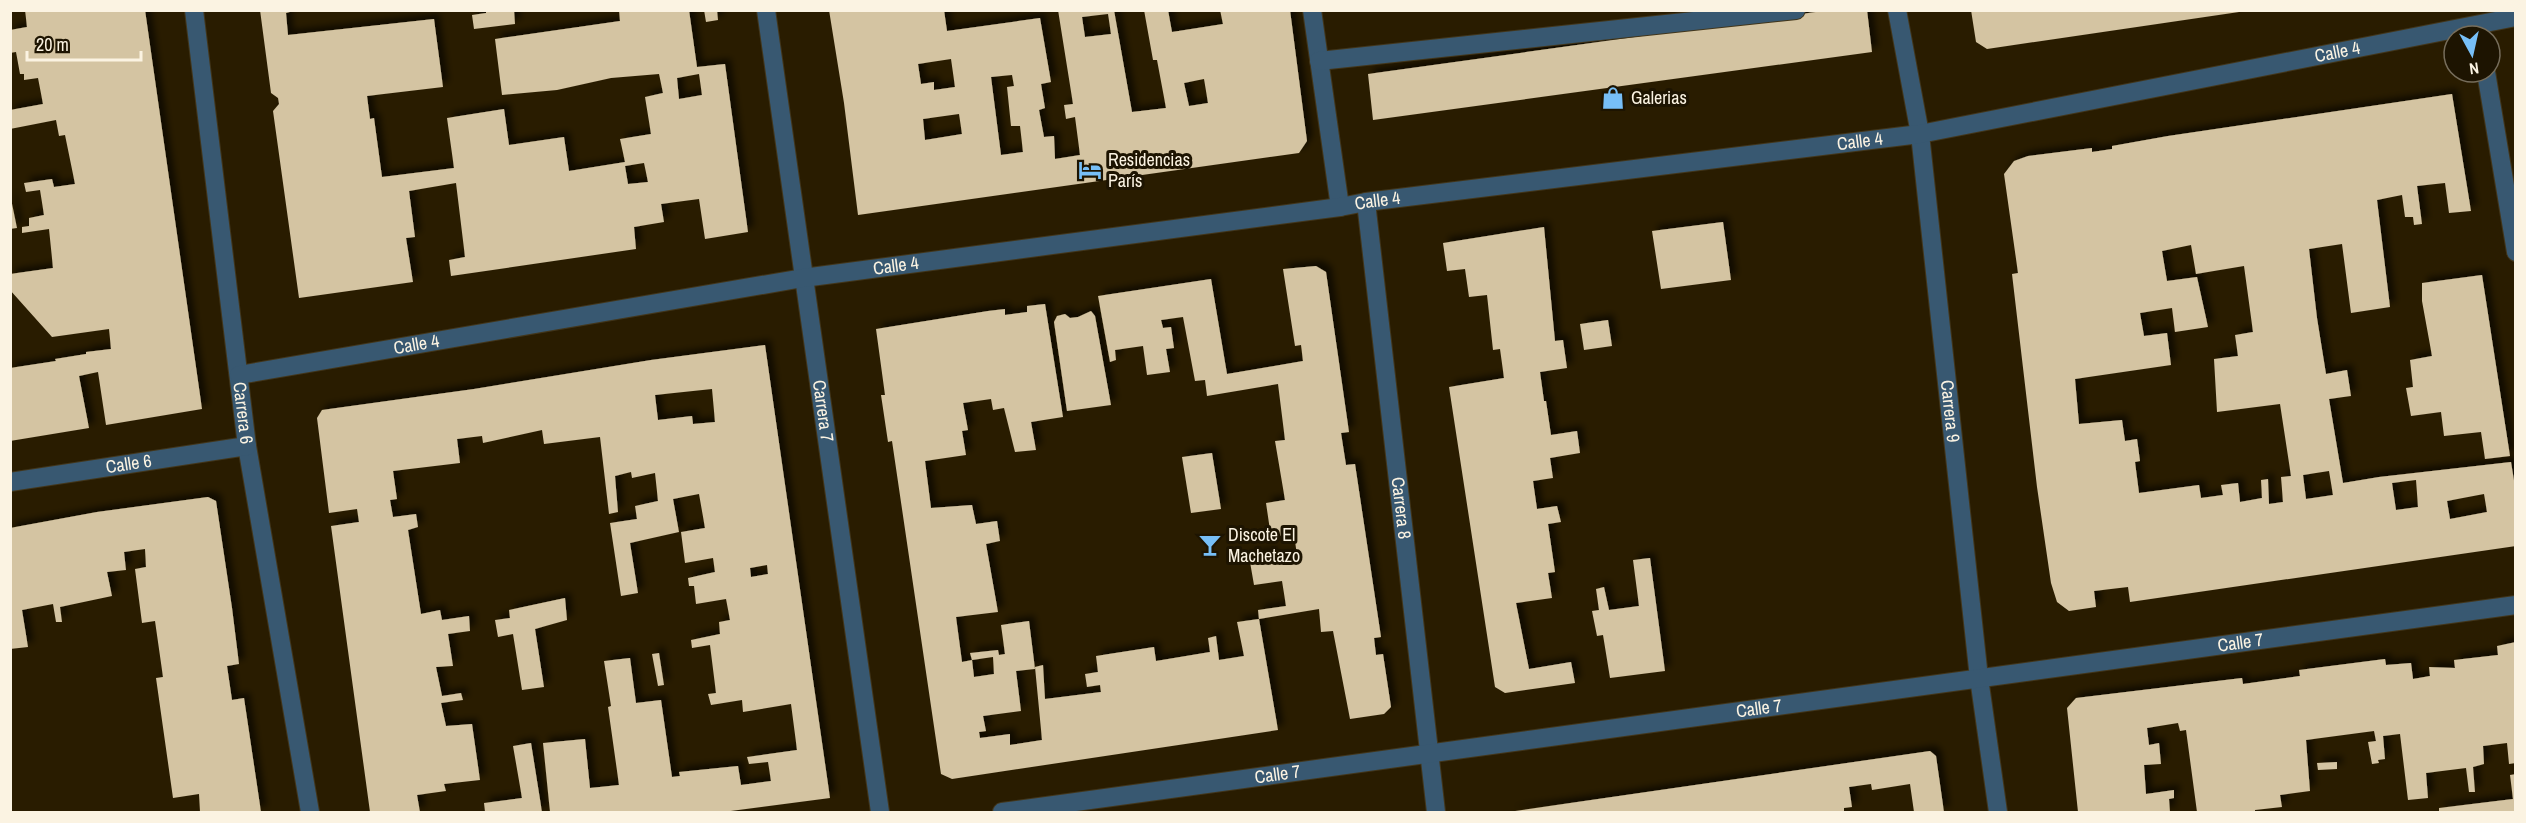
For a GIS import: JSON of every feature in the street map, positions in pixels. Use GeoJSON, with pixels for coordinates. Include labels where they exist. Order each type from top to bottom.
{"type":"FeatureCollection","features":[{"type":"Feature","properties":{"kind":"street","name":"Carrera 6"},"geometry":{"type":"LineString","coordinates":[[194,10],[247,446],[310,813]]}},
{"type":"Feature","properties":{"kind":"street","name":"Carrera 7"},"geometry":{"type":"LineString","coordinates":[[766,10],[880,813]]}},
{"type":"Feature","properties":{"kind":"street"},"geometry":{"type":"LineString","coordinates":[[1312,10],[1340,207]]}},
{"type":"Feature","properties":{"kind":"street"},"geometry":{"type":"LineString","coordinates":[[1319,61],[1796,10]]}},
{"type":"Feature","properties":{"kind":"street","name":"Carrera 9"},"geometry":{"type":"LineString","coordinates":[[1896,10],[1920,134],[1979,678],[1998,813]]}},
{"type":"Feature","properties":{"kind":"street","name":"Calle 4"},"geometry":{"type":"LineString","coordinates":[[239,375],[803,278],[1366,202],[1920,134],[2516,17]]}},
{"type":"Feature","properties":{"kind":"street"},"geometry":{"type":"LineString","coordinates":[[2488,84],[2516,252]]}},
{"type":"Feature","properties":{"kind":"street","name":"Carrera 8"},"geometry":{"type":"LineString","coordinates":[[1366,202],[1436,813]]}},
{"type":"Feature","properties":{"kind":"street","name":"Calle 6"},"geometry":{"type":"LineString","coordinates":[[10,482],[247,446]]}},
{"type":"Feature","properties":{"kind":"street","name":"Calle 7"},"geometry":{"type":"LineString","coordinates":[[1002,813],[2516,605]]}},
{"type":"Feature","properties":{"kind":"building"},"geometry":{"type":"Polygon","coordinates":[[[25,10],[145,10],[202,409],[106,425],[98,372],[79,376],[89,428],[10,441],[10,368],[111,349],[109,329],[52,337],[10,290],[10,274],[53,268],[49,229],[22,233],[22,227],[29,226],[29,218],[44,215],[40,190],[26,192],[24,183],[52,179],[54,187],[75,184],[65,135],[59,136],[56,120],[10,129],[10,110],[43,104],[38,78],[24,80],[24,74],[20,74],[16,52],[10,53],[10,30],[27,27],[25,10]]]}},
{"type":"Feature","properties":{"kind":"building"},"geometry":{"type":"Polygon","coordinates":[[[260,10],[297,10],[286,13],[288,35],[434,19],[443,87],[367,96],[370,119],[374,118],[382,177],[454,168],[447,118],[504,109],[509,145],[564,137],[569,171],[625,162],[620,139],[651,134],[645,97],[663,93],[659,74],[611,78],[557,90],[502,95],[495,39],[620,21],[619,10],[689,10],[697,67],[725,64],[748,232],[705,239],[699,199],[661,204],[664,222],[634,227],[636,249],[451,276],[449,260],[465,257],[456,183],[409,191],[415,237],[406,238],[413,282],[299,298],[273,111],[279,104],[278,98],[271,93],[260,10]],[[699,74],[677,78],[679,99],[702,95],[699,74]],[[644,163],[625,166],[628,184],[648,182],[644,163]]]}},
{"type":"Feature","properties":{"kind":"building"},"geometry":{"type":"Polygon","coordinates":[[[486,10],[514,10],[515,24],[474,29],[472,15],[486,13],[486,10]]]}},
{"type":"Feature","properties":{"kind":"building"},"geometry":{"type":"Polygon","coordinates":[[[704,10],[717,10],[718,20],[706,22],[704,10]]]}},
{"type":"Feature","properties":{"kind":"building"},"geometry":{"type":"Polygon","coordinates":[[[829,10],[944,10],[947,31],[1040,18],[1051,82],[1041,84],[1045,108],[1039,110],[1044,137],[1054,136],[1055,159],[1080,155],[1075,117],[1066,119],[1064,105],[1073,104],[1058,10],[1114,10],[1132,112],[1166,108],[1157,60],[1153,60],[1144,10],[1168,10],[1172,32],[1223,24],[1220,10],[1290,10],[1307,141],[1299,153],[858,215],[844,103],[829,10]],[[1108,14],[1082,17],[1085,37],[1111,34],[1108,14]],[[951,59],[918,64],[921,84],[934,82],[934,90],[955,87],[951,59]],[[1012,75],[991,77],[1001,155],[1023,152],[1020,126],[1011,126],[1007,87],[1014,86],[1012,75]],[[1204,79],[1184,83],[1189,106],[1208,103],[1204,79]],[[959,114],[923,119],[925,140],[962,134],[959,114]]]}},
{"type":"Feature","properties":{"kind":"building"},"geometry":{"type":"Polygon","coordinates":[[[1830,10],[1867,10],[1872,52],[1373,120],[1368,74],[1830,10]]]}},
{"type":"Feature","properties":{"kind":"building"},"geometry":{"type":"Polygon","coordinates":[[[1971,10],[2239,10],[2239,12],[1987,49],[1976,42],[1971,10]]]}},
{"type":"Feature","properties":{"kind":"building"},"geometry":{"type":"Polygon","coordinates":[[[2452,94],[2471,211],[2449,213],[2445,183],[2417,186],[2422,224],[2414,225],[2413,217],[2405,217],[2402,195],[2377,200],[2390,307],[2351,313],[2342,244],[2309,249],[2317,318],[2326,374],[2347,370],[2351,396],[2329,399],[2343,483],[2511,462],[2516,493],[2516,546],[2130,602],[2128,587],[2094,591],[2096,607],[2069,611],[2057,602],[2051,583],[2037,487],[2012,274],[2018,273],[2004,174],[2014,161],[2028,156],[2092,148],[2092,152],[2168,136],[2452,94]],[[2191,245],[2162,251],[2167,281],[2197,277],[2208,327],[2175,332],[2172,308],[2140,313],[2144,336],[2167,333],[2171,365],[2075,379],[2079,424],[2122,420],[2125,441],[2137,439],[2140,461],[2135,462],[2139,493],[2199,485],[2201,498],[2223,495],[2221,485],[2238,483],[2240,502],[2262,498],[2261,480],[2268,479],[2269,504],[2283,502],[2281,477],[2291,476],[2280,404],[2217,412],[2214,359],[2238,356],[2235,335],[2253,332],[2244,266],[2196,274],[2191,245]],[[2329,471],[2303,475],[2306,499],[2333,495],[2329,471]],[[2416,480],[2392,483],[2396,510],[2418,507],[2416,480]],[[2484,494],[2447,501],[2450,519],[2487,512],[2484,494]]]}},
{"type":"Feature","properties":{"kind":"building"},"geometry":{"type":"Polygon","coordinates":[[[10,194],[17,228],[10,229],[10,194]]]}},
{"type":"Feature","properties":{"kind":"building"},"geometry":{"type":"Polygon","coordinates":[[[1723,222],[1731,280],[1661,289],[1652,231],[1723,222]]]}},
{"type":"Feature","properties":{"kind":"building"},"geometry":{"type":"Polygon","coordinates":[[[1544,227],[1555,341],[1563,340],[1567,368],[1540,372],[1544,401],[1546,401],[1551,435],[1577,431],[1580,453],[1550,458],[1553,478],[1533,481],[1537,509],[1557,506],[1561,522],[1548,524],[1555,572],[1548,573],[1552,598],[1516,603],[1529,669],[1571,662],[1575,683],[1505,693],[1495,687],[1449,387],[1504,378],[1500,349],[1493,350],[1487,295],[1469,297],[1465,269],[1447,271],[1443,243],[1544,227]]]}},
{"type":"Feature","properties":{"kind":"building"},"geometry":{"type":"Polygon","coordinates":[[[1316,266],[1326,272],[1349,432],[1341,433],[1346,465],[1355,464],[1381,637],[1374,638],[1376,655],[1383,654],[1391,707],[1384,714],[1350,719],[1333,631],[1321,632],[1319,609],[1259,619],[1258,610],[1286,606],[1282,581],[1254,585],[1250,562],[1246,562],[1245,557],[1271,553],[1272,559],[1297,555],[1294,534],[1271,537],[1266,503],[1285,500],[1275,441],[1285,440],[1278,384],[1207,396],[1205,380],[1195,381],[1183,317],[1161,320],[1163,328],[1171,327],[1174,348],[1166,349],[1170,372],[1147,375],[1143,346],[1115,350],[1116,360],[1110,362],[1098,296],[1211,279],[1227,374],[1303,361],[1301,345],[1295,346],[1283,269],[1316,266]]]}},
{"type":"Feature","properties":{"kind":"building"},"geometry":{"type":"Polygon","coordinates":[[[2482,275],[2510,456],[2485,459],[2481,432],[2444,436],[2441,412],[2411,416],[2406,388],[2413,387],[2410,360],[2432,356],[2422,301],[2422,283],[2482,275]]]}},
{"type":"Feature","properties":{"kind":"building"},"geometry":{"type":"Polygon","coordinates":[[[1045,304],[1063,417],[1031,422],[1036,450],[1015,452],[1004,408],[993,410],[991,399],[963,403],[968,430],[962,431],[966,455],[925,461],[931,508],[972,505],[976,524],[997,521],[1000,541],[986,544],[998,612],[956,617],[962,662],[972,660],[970,653],[998,650],[999,655],[1005,654],[1001,625],[1029,621],[1035,669],[1016,671],[1021,711],[983,716],[986,731],[979,732],[980,738],[1010,734],[1010,745],[1042,740],[1035,667],[1043,665],[1045,699],[1101,692],[1100,685],[1087,687],[1085,674],[1098,672],[1096,656],[1154,647],[1156,661],[1210,652],[1208,638],[1216,636],[1219,660],[1244,656],[1237,622],[1259,619],[1278,730],[952,779],[941,774],[892,441],[888,442],[881,395],[885,395],[876,329],[1005,309],[1005,315],[1027,312],[1027,306],[1045,304]],[[993,657],[972,660],[974,677],[994,674],[993,657]]]}},
{"type":"Feature","properties":{"kind":"building"},"geometry":{"type":"Polygon","coordinates":[[[1091,311],[1095,316],[1111,405],[1067,411],[1054,322],[1057,316],[1065,314],[1070,318],[1078,317],[1091,311]]]}},
{"type":"Feature","properties":{"kind":"building"},"geometry":{"type":"Polygon","coordinates":[[[1608,320],[1612,346],[1584,350],[1580,324],[1608,320]]]}},
{"type":"Feature","properties":{"kind":"building"},"geometry":{"type":"Polygon","coordinates":[[[765,345],[830,798],[723,812],[550,812],[543,743],[585,739],[590,788],[619,785],[604,661],[630,658],[636,703],[661,700],[672,777],[680,776],[679,772],[738,766],[741,785],[771,781],[768,762],[749,764],[747,757],[797,750],[791,704],[743,712],[742,700],[711,705],[708,694],[716,693],[710,645],[692,648],[691,640],[720,634],[719,622],[730,620],[726,599],[696,604],[694,586],[689,586],[688,578],[715,572],[713,558],[685,563],[681,532],[705,528],[699,494],[673,499],[679,532],[630,543],[638,593],[621,596],[610,523],[637,519],[635,506],[658,501],[655,473],[632,478],[631,472],[615,476],[618,512],[609,514],[600,437],[544,444],[542,430],[483,443],[482,436],[457,439],[460,463],[393,471],[397,499],[390,500],[393,517],[416,514],[418,527],[408,530],[421,614],[440,610],[442,620],[469,616],[470,631],[448,634],[453,666],[436,667],[442,696],[461,693],[463,700],[441,703],[446,726],[472,724],[480,780],[444,784],[446,791],[417,795],[420,812],[370,812],[331,526],[359,522],[357,509],[329,513],[317,418],[322,410],[474,389],[651,360],[765,345]],[[712,389],[655,395],[658,420],[692,416],[693,424],[715,422],[712,389]],[[767,565],[750,568],[751,577],[768,574],[767,565]]]}},
{"type":"Feature","properties":{"kind":"building"},"geometry":{"type":"Polygon","coordinates":[[[1212,453],[1221,509],[1191,513],[1182,457],[1212,453]]]}},
{"type":"Feature","properties":{"kind":"building"},"geometry":{"type":"Polygon","coordinates":[[[208,497],[216,501],[239,664],[227,666],[232,700],[244,698],[261,812],[200,812],[199,794],[173,798],[156,678],[163,677],[155,621],[142,623],[135,569],[146,567],[145,549],[124,552],[126,570],[107,572],[112,596],[60,607],[62,622],[56,622],[53,604],[22,610],[28,647],[10,649],[10,528],[97,512],[208,497]]]}},
{"type":"Feature","properties":{"kind":"building"},"geometry":{"type":"Polygon","coordinates":[[[1650,558],[1665,671],[1610,678],[1603,635],[1597,636],[1592,611],[1599,610],[1596,589],[1604,587],[1609,610],[1639,606],[1633,560],[1650,558]]]}},
{"type":"Feature","properties":{"kind":"building"},"geometry":{"type":"Polygon","coordinates":[[[565,598],[567,620],[535,629],[544,687],[522,690],[513,634],[498,637],[495,620],[510,618],[509,610],[565,598]]]}},
{"type":"Feature","properties":{"kind":"building"},"geometry":{"type":"Polygon","coordinates":[[[2516,642],[2516,763],[2509,764],[2507,743],[2483,746],[2484,764],[2473,767],[2475,792],[2469,792],[2466,768],[2426,773],[2428,798],[2408,800],[2400,734],[2383,736],[2385,759],[2372,764],[2368,742],[2376,741],[2374,731],[2306,740],[2310,791],[2280,795],[2282,807],[2255,810],[2255,812],[2197,812],[2186,730],[2180,731],[2178,723],[2147,728],[2149,745],[2159,743],[2161,764],[2144,765],[2146,794],[2174,790],[2174,798],[2169,799],[2170,812],[2078,812],[2067,708],[2076,698],[2242,678],[2243,684],[2300,676],[2299,670],[2385,659],[2386,665],[2411,663],[2413,679],[2430,676],[2429,667],[2455,668],[2454,660],[2498,655],[2497,646],[2516,642]]]}},
{"type":"Feature","properties":{"kind":"building"},"geometry":{"type":"Polygon","coordinates":[[[659,653],[664,685],[658,686],[652,654],[659,653]]]}},
{"type":"Feature","properties":{"kind":"building"},"geometry":{"type":"Polygon","coordinates":[[[531,743],[542,812],[485,812],[484,803],[522,798],[513,746],[531,743]]]}},
{"type":"Feature","properties":{"kind":"building"},"geometry":{"type":"Polygon","coordinates":[[[1930,751],[1936,756],[1944,812],[1914,812],[1910,784],[1872,790],[1871,784],[1849,787],[1852,807],[1844,808],[1844,812],[1508,812],[1930,751]]]}},
{"type":"Feature","properties":{"kind":"building"},"geometry":{"type":"Polygon","coordinates":[[[2337,762],[2337,769],[2318,770],[2317,763],[2337,762]]]}},
{"type":"Feature","properties":{"kind":"building"},"geometry":{"type":"Polygon","coordinates":[[[2516,774],[2516,812],[2439,812],[2439,808],[2513,799],[2510,775],[2516,774]]]}},
{"type":"Feature","properties":{"kind":"place","name":"Galerias"},"geometry":{"type":"Point","coordinates":[1613,98]}},
{"type":"Feature","properties":{"kind":"place","name":"Residencias París"},"geometry":{"type":"Point","coordinates":[1090,170]}},
{"type":"Feature","properties":{"kind":"place","name":"Discote El Machetazo"},"geometry":{"type":"Point","coordinates":[1210,545]}}]}
